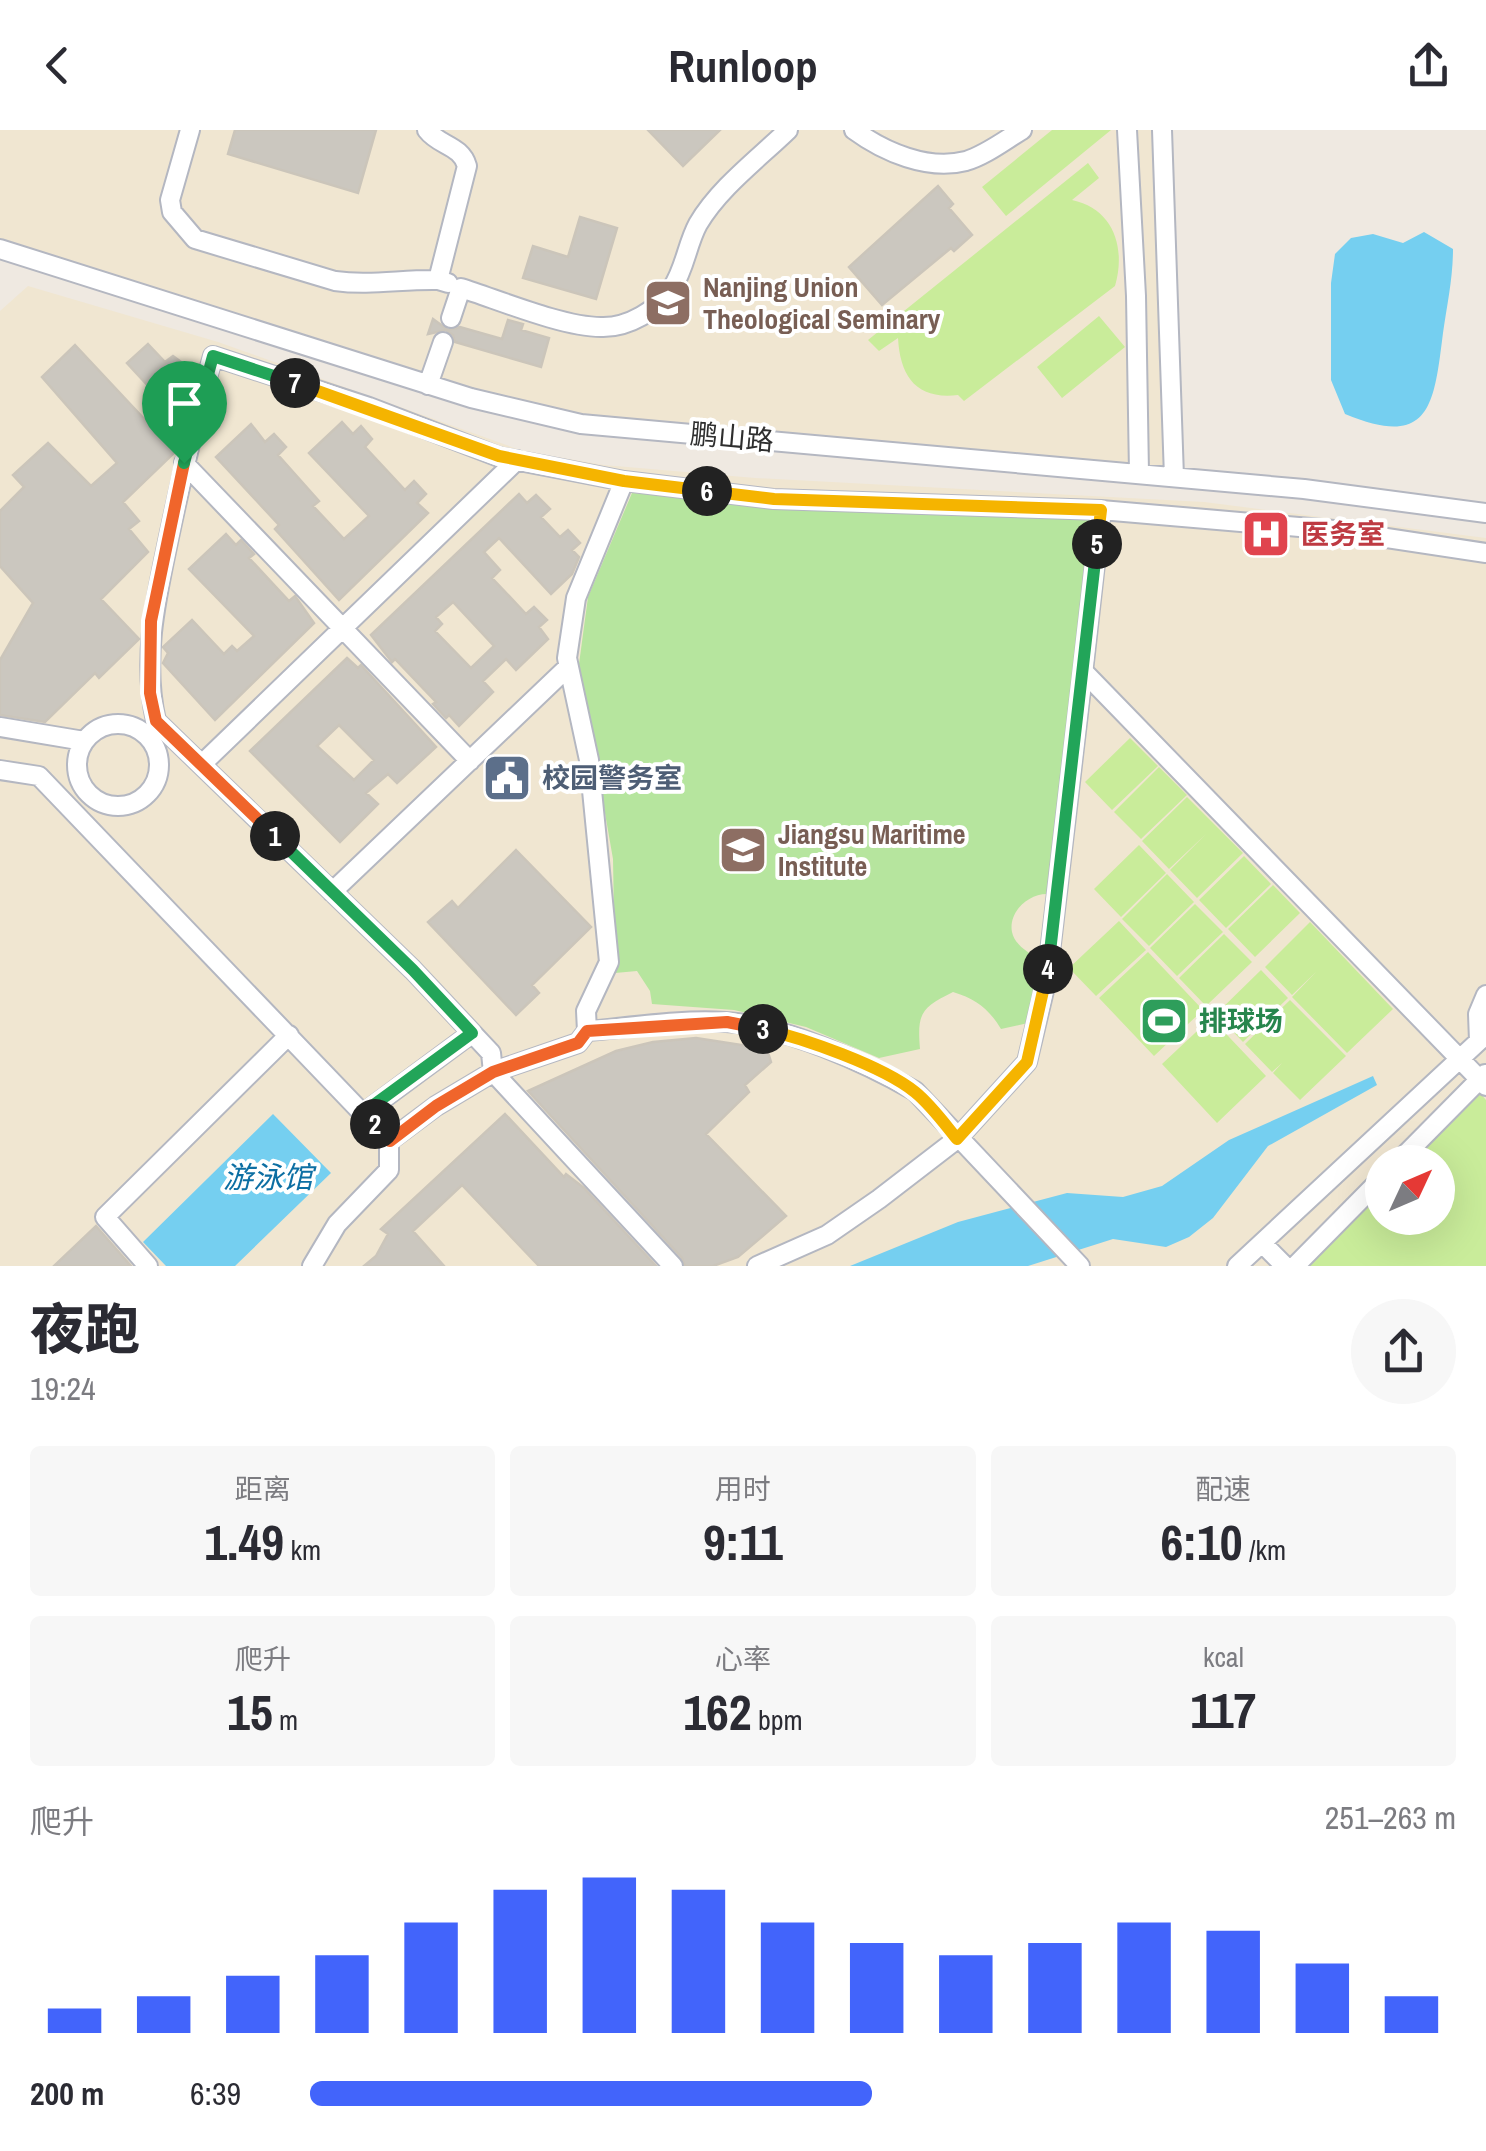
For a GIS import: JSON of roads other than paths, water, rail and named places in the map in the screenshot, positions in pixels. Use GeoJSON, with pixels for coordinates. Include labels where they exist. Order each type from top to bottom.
{"type":"FeatureCollection","features":[{"type":"Feature","properties":{"kind":"street"},"geometry":{"type":"LineString","coordinates":[[190,130],[170,200],[172,212],[195,239],[336,281],[358,284],[403,278],[438,280],[602,328],[641,316],[662,302],[675,284],[699,223],[788,130]]}},
{"type":"Feature","properties":{"kind":"street"},"geometry":{"type":"LineString","coordinates":[[427,130],[436,142],[464,156],[467,166],[438,280]]}},
{"type":"Feature","properties":{"kind":"street"},"geometry":{"type":"LineString","coordinates":[[854,130],[907,158],[944,163],[967,160],[1022,130]]}},
{"type":"Feature","properties":{"kind":"street"},"geometry":{"type":"LineString","coordinates":[[1127,130],[1136,296],[1139,473]]}},
{"type":"Feature","properties":{"kind":"street"},"geometry":{"type":"LineString","coordinates":[[1162,130],[1174,476]]}},
{"type":"Feature","properties":{"kind":"street","name":"鹏山路"},"geometry":{"type":"LineString","coordinates":[[0,249],[428,385],[581,424],[1174,476],[1486,513]]}},
{"type":"Feature","properties":{"kind":"street"},"geometry":{"type":"LineString","coordinates":[[451,318],[461,288]]}},
{"type":"Feature","properties":{"kind":"street"},"geometry":{"type":"LineString","coordinates":[[428,385],[442,342]]}},
{"type":"Feature","properties":{"kind":"street"},"geometry":{"type":"LineString","coordinates":[[673,1266],[493,1072],[491,1054],[472,1033],[202,764],[149,727],[118,724],[94,732],[84,741],[77,767],[88,793],[113,806],[127,805],[150,790],[156,779],[157,753],[149,727],[151,621],[184,463],[213,356],[516,460],[624,481],[774,499],[1101,510],[1334,530],[1486,553]]}},
{"type":"Feature","properties":{"kind":"street"},"geometry":{"type":"LineString","coordinates":[[202,764],[516,460]]}},
{"type":"Feature","properties":{"kind":"street"},"geometry":{"type":"LineString","coordinates":[[184,463],[470,760]]}},
{"type":"Feature","properties":{"kind":"street"},"geometry":{"type":"LineString","coordinates":[[390,1141],[436,1106],[493,1072],[578,1043],[587,1031],[586,1012],[609,962],[589,760],[566,658],[576,598],[624,481]]}},
{"type":"Feature","properties":{"kind":"street"},"geometry":{"type":"LineString","coordinates":[[757,1266],[827,1235],[957,1139],[1027,1062],[1047,978],[1101,510]]}},
{"type":"Feature","properties":{"kind":"street"},"geometry":{"type":"LineString","coordinates":[[332,892],[568,667]]}},
{"type":"Feature","properties":{"kind":"street"},"geometry":{"type":"LineString","coordinates":[[1083,671],[1484,1080],[1416,1145]]}},
{"type":"Feature","properties":{"kind":"street"},"geometry":{"type":"LineString","coordinates":[[0,727],[84,741]]}},
{"type":"Feature","properties":{"kind":"street"},"geometry":{"type":"LineString","coordinates":[[0,770],[38,776],[390,1141],[388,1170],[338,1224],[312,1266]]}},
{"type":"Feature","properties":{"kind":"street"},"geometry":{"type":"LineString","coordinates":[[70,810],[88,793]]}},
{"type":"Feature","properties":{"kind":"street"},"geometry":{"type":"LineString","coordinates":[[1237,1266],[1483,1043],[1478,1014],[1486,995]]}},
{"type":"Feature","properties":{"kind":"street"},"geometry":{"type":"LineString","coordinates":[[587,1031],[727,1022],[787,1034],[889,1076],[914,1092],[1078,1264]]}},
{"type":"Feature","properties":{"kind":"street"},"geometry":{"type":"LineString","coordinates":[[364,1112],[472,1033]]}},
{"type":"Feature","properties":{"kind":"street"},"geometry":{"type":"LineString","coordinates":[[148,1266],[105,1217],[289,1035]]}},
{"type":"Feature","properties":{"kind":"street"},"geometry":{"type":"LineString","coordinates":[[1356,1157],[1365,1165]]}},
{"type":"Feature","properties":{"kind":"street"},"geometry":{"type":"LineString","coordinates":[[1294,1266],[1365,1195]]}},
{"type":"Feature","properties":{"kind":"street"},"geometry":{"type":"LineString","coordinates":[[1262,1242],[1285,1266]]}},
{"type":"Feature","properties":{"kind":"water"},"geometry":{"type":"Polygon","coordinates":[[[1424,232],[1453,249],[1431,399],[1423,414],[1411,423],[1395,427],[1345,414],[1331,380],[1331,283],[1335,254],[1351,238],[1373,234],[1403,243],[1424,232]]]}},
{"type":"Feature","properties":{"kind":"water"},"geometry":{"type":"Polygon","coordinates":[[[1373,1076],[1377,1085],[1268,1146],[1213,1218],[1189,1237],[1166,1247],[1113,1239],[1028,1266],[850,1266],[958,1222],[1067,1193],[1123,1197],[1162,1186],[1229,1140],[1373,1076]]]}},
{"type":"Feature","properties":{"kind":"water","name":"游泳馆"},"geometry":{"type":"Polygon","coordinates":[[[273,1114],[331,1173],[235,1266],[166,1266],[143,1242],[273,1114]]]}},
{"type":"Feature","properties":{"kind":"place","name":"Nanjing Union Theological Seminary"},"geometry":{"type":"Point","coordinates":[668,303]}},
{"type":"Feature","properties":{"kind":"place","name":"医务室"},"geometry":{"type":"Point","coordinates":[1266,534]}},
{"type":"Feature","properties":{"kind":"place","name":"校园警务室"},"geometry":{"type":"Point","coordinates":[507,778]}},
{"type":"Feature","properties":{"kind":"place","name":"Jiangsu Maritime Institute"},"geometry":{"type":"Point","coordinates":[743,850]}},
{"type":"Feature","properties":{"kind":"place","name":"排球场"},"geometry":{"type":"Point","coordinates":[1164,1021]}}]}
